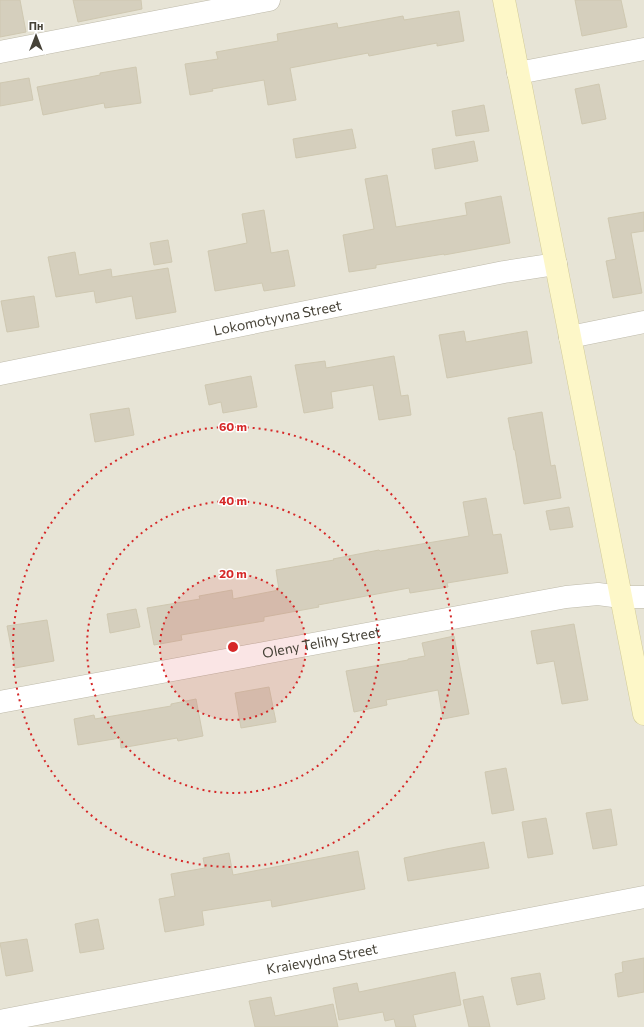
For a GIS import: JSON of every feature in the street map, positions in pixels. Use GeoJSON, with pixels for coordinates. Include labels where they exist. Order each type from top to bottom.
{"type":"FeatureCollection","features":[{"type":"Feature","properties":{"kind":"street"},"geometry":{"type":"LineString","coordinates":[[0,52],[269,0]]}},
{"type":"Feature","properties":{"kind":"street"},"geometry":{"type":"LineString","coordinates":[[504,0],[644,714]]}},
{"type":"Feature","properties":{"kind":"street"},"geometry":{"type":"LineString","coordinates":[[518,73],[644,49]]}},
{"type":"Feature","properties":{"kind":"street","name":"Lokomotyvna Street"},"geometry":{"type":"LineString","coordinates":[[0,374],[497,274],[556,264]]}},
{"type":"Feature","properties":{"kind":"street"},"geometry":{"type":"LineString","coordinates":[[570,336],[644,322]]}},
{"type":"Feature","properties":{"kind":"street","name":"Oleny Telihy Street"},"geometry":{"type":"LineString","coordinates":[[0,702],[566,597],[598,594],[621,597],[644,597]]}},
{"type":"Feature","properties":{"kind":"street","name":"Kraievydna Street"},"geometry":{"type":"LineString","coordinates":[[0,1020],[644,897]]}},
{"type":"Feature","properties":{"kind":"shaded area"},"geometry":{"type":"Polygon","coordinates":[[[0,0],[644,0],[644,1027],[0,1027],[0,0]]]}},
{"type":"Feature","properties":{"kind":"building"},"geometry":{"type":"Polygon","coordinates":[[[0,0],[20,0],[26,32],[0,37],[0,0]]]}},
{"type":"Feature","properties":{"kind":"building"},"geometry":{"type":"Polygon","coordinates":[[[73,0],[141,0],[142,9],[78,22],[73,0]]]}},
{"type":"Feature","properties":{"kind":"building"},"geometry":{"type":"Polygon","coordinates":[[[575,0],[621,0],[627,27],[582,36],[575,0]]]}},
{"type":"Feature","properties":{"kind":"building"},"geometry":{"type":"Polygon","coordinates":[[[459,11],[464,41],[437,46],[437,43],[369,56],[368,53],[290,68],[296,100],[268,105],[264,80],[212,89],[213,91],[190,95],[185,64],[218,59],[216,52],[278,41],[277,34],[337,23],[338,28],[403,16],[404,20],[459,11]]]}},
{"type":"Feature","properties":{"kind":"building"},"geometry":{"type":"Polygon","coordinates":[[[136,67],[141,103],[105,108],[104,103],[43,115],[37,87],[100,75],[100,73],[136,67]]]}},
{"type":"Feature","properties":{"kind":"building"},"geometry":{"type":"Polygon","coordinates":[[[29,78],[33,100],[0,106],[0,83],[29,78]]]}},
{"type":"Feature","properties":{"kind":"building"},"geometry":{"type":"Polygon","coordinates":[[[599,84],[606,119],[582,124],[575,89],[599,84]]]}},
{"type":"Feature","properties":{"kind":"building"},"geometry":{"type":"Polygon","coordinates":[[[484,105],[489,131],[456,136],[452,111],[484,105]]]}},
{"type":"Feature","properties":{"kind":"building"},"geometry":{"type":"Polygon","coordinates":[[[352,129],[356,148],[296,158],[293,139],[352,129]]]}},
{"type":"Feature","properties":{"kind":"building"},"geometry":{"type":"Polygon","coordinates":[[[474,141],[478,161],[435,169],[432,149],[474,141]]]}},
{"type":"Feature","properties":{"kind":"building"},"geometry":{"type":"Polygon","coordinates":[[[387,175],[396,227],[467,215],[465,203],[501,196],[510,243],[376,265],[376,268],[349,272],[343,235],[374,229],[365,179],[387,175]]]}},
{"type":"Feature","properties":{"kind":"building"},"geometry":{"type":"Polygon","coordinates":[[[264,210],[271,253],[288,250],[295,286],[264,291],[262,283],[215,291],[208,251],[247,243],[242,214],[264,210]]]}},
{"type":"Feature","properties":{"kind":"building"},"geometry":{"type":"Polygon","coordinates":[[[644,212],[644,231],[631,233],[642,293],[613,298],[606,261],[616,259],[608,218],[644,212]]]}},
{"type":"Feature","properties":{"kind":"building"},"geometry":{"type":"Polygon","coordinates":[[[168,240],[172,262],[154,265],[150,243],[168,240]]]}},
{"type":"Feature","properties":{"kind":"building"},"geometry":{"type":"Polygon","coordinates":[[[75,252],[79,275],[111,269],[112,277],[168,268],[176,312],[136,319],[132,296],[96,303],[94,291],[56,297],[48,257],[75,252]]]}},
{"type":"Feature","properties":{"kind":"building"},"geometry":{"type":"Polygon","coordinates":[[[34,296],[39,327],[7,332],[1,301],[34,296]]]}},
{"type":"Feature","properties":{"kind":"building"},"geometry":{"type":"Polygon","coordinates":[[[464,331],[466,342],[527,331],[532,363],[447,378],[439,335],[464,331]]]}},
{"type":"Feature","properties":{"kind":"building"},"geometry":{"type":"Polygon","coordinates":[[[394,356],[401,396],[408,395],[411,415],[379,420],[373,385],[331,392],[333,408],[304,413],[295,365],[325,361],[326,368],[394,356]]]}},
{"type":"Feature","properties":{"kind":"building"},"geometry":{"type":"Polygon","coordinates":[[[251,376],[257,407],[223,413],[221,402],[209,405],[205,385],[251,376]]]}},
{"type":"Feature","properties":{"kind":"building"},"geometry":{"type":"Polygon","coordinates":[[[129,408],[134,435],[95,442],[90,414],[129,408]]]}},
{"type":"Feature","properties":{"kind":"building"},"geometry":{"type":"Polygon","coordinates":[[[542,412],[551,466],[555,465],[561,498],[524,504],[508,418],[542,412]]]}},
{"type":"Feature","properties":{"kind":"building"},"geometry":{"type":"Polygon","coordinates":[[[486,498],[493,535],[501,534],[508,573],[447,583],[448,587],[410,593],[409,588],[318,605],[319,607],[264,617],[264,621],[181,635],[182,640],[154,645],[147,608],[200,599],[199,596],[232,590],[233,599],[279,590],[276,570],[334,560],[333,559],[379,550],[469,536],[463,502],[486,498]]]}},
{"type":"Feature","properties":{"kind":"building"},"geometry":{"type":"Polygon","coordinates":[[[569,507],[573,527],[550,530],[546,511],[569,507]]]}},
{"type":"Feature","properties":{"kind":"building"},"geometry":{"type":"Polygon","coordinates":[[[136,609],[140,627],[110,633],[107,614],[136,609]]]}},
{"type":"Feature","properties":{"kind":"building"},"geometry":{"type":"Polygon","coordinates":[[[47,620],[54,661],[15,668],[7,626],[47,620]]]}},
{"type":"Feature","properties":{"kind":"building"},"geometry":{"type":"Polygon","coordinates":[[[574,624],[588,700],[562,704],[554,661],[537,664],[531,631],[574,624]]]}},
{"type":"Feature","properties":{"kind":"building"},"geometry":{"type":"Polygon","coordinates":[[[454,636],[469,714],[443,719],[438,690],[386,700],[387,705],[354,712],[346,671],[425,656],[422,643],[454,636]]]}},
{"type":"Feature","properties":{"kind":"building"},"geometry":{"type":"Polygon","coordinates":[[[269,687],[276,722],[241,728],[235,693],[269,687]]]}},
{"type":"Feature","properties":{"kind":"building"},"geometry":{"type":"Polygon","coordinates":[[[196,699],[203,736],[178,741],[177,738],[121,748],[120,738],[78,745],[74,719],[94,715],[95,719],[171,706],[171,704],[196,699]]]}},
{"type":"Feature","properties":{"kind":"building"},"geometry":{"type":"Polygon","coordinates":[[[506,768],[514,810],[492,814],[485,772],[506,768]]]}},
{"type":"Feature","properties":{"kind":"building"},"geometry":{"type":"Polygon","coordinates":[[[611,809],[617,845],[593,849],[586,813],[611,809]]]}},
{"type":"Feature","properties":{"kind":"building"},"geometry":{"type":"Polygon","coordinates":[[[546,818],[553,854],[528,858],[522,822],[546,818]]]}},
{"type":"Feature","properties":{"kind":"building"},"geometry":{"type":"Polygon","coordinates":[[[484,842],[489,868],[408,881],[404,858],[484,842]]]}},
{"type":"Feature","properties":{"kind":"building"},"geometry":{"type":"Polygon","coordinates":[[[358,851],[365,889],[272,907],[271,900],[202,911],[204,925],[165,932],[159,899],[175,896],[171,874],[205,868],[203,858],[229,853],[233,875],[358,851]]]}},
{"type":"Feature","properties":{"kind":"building"},"geometry":{"type":"Polygon","coordinates":[[[98,919],[104,949],[80,953],[75,924],[98,919]]]}},
{"type":"Feature","properties":{"kind":"building"},"geometry":{"type":"Polygon","coordinates":[[[27,939],[33,971],[6,976],[0,943],[27,939]]]}},
{"type":"Feature","properties":{"kind":"building"},"geometry":{"type":"Polygon","coordinates":[[[644,958],[644,992],[618,997],[615,974],[623,972],[622,962],[644,958]]]}},
{"type":"Feature","properties":{"kind":"building"},"geometry":{"type":"Polygon","coordinates":[[[455,972],[461,1005],[413,1015],[416,1027],[396,1027],[394,1019],[385,1021],[383,1012],[339,1020],[333,988],[357,983],[359,992],[455,972]]]}},
{"type":"Feature","properties":{"kind":"building"},"geometry":{"type":"Polygon","coordinates":[[[540,973],[545,999],[517,1005],[511,978],[540,973]]]}},
{"type":"Feature","properties":{"kind":"building"},"geometry":{"type":"Polygon","coordinates":[[[483,996],[490,1027],[469,1027],[463,1000],[483,996]]]}},
{"type":"Feature","properties":{"kind":"building"},"geometry":{"type":"Polygon","coordinates":[[[271,997],[275,1016],[333,1004],[338,1027],[255,1027],[249,1001],[271,997]]]}}]}
